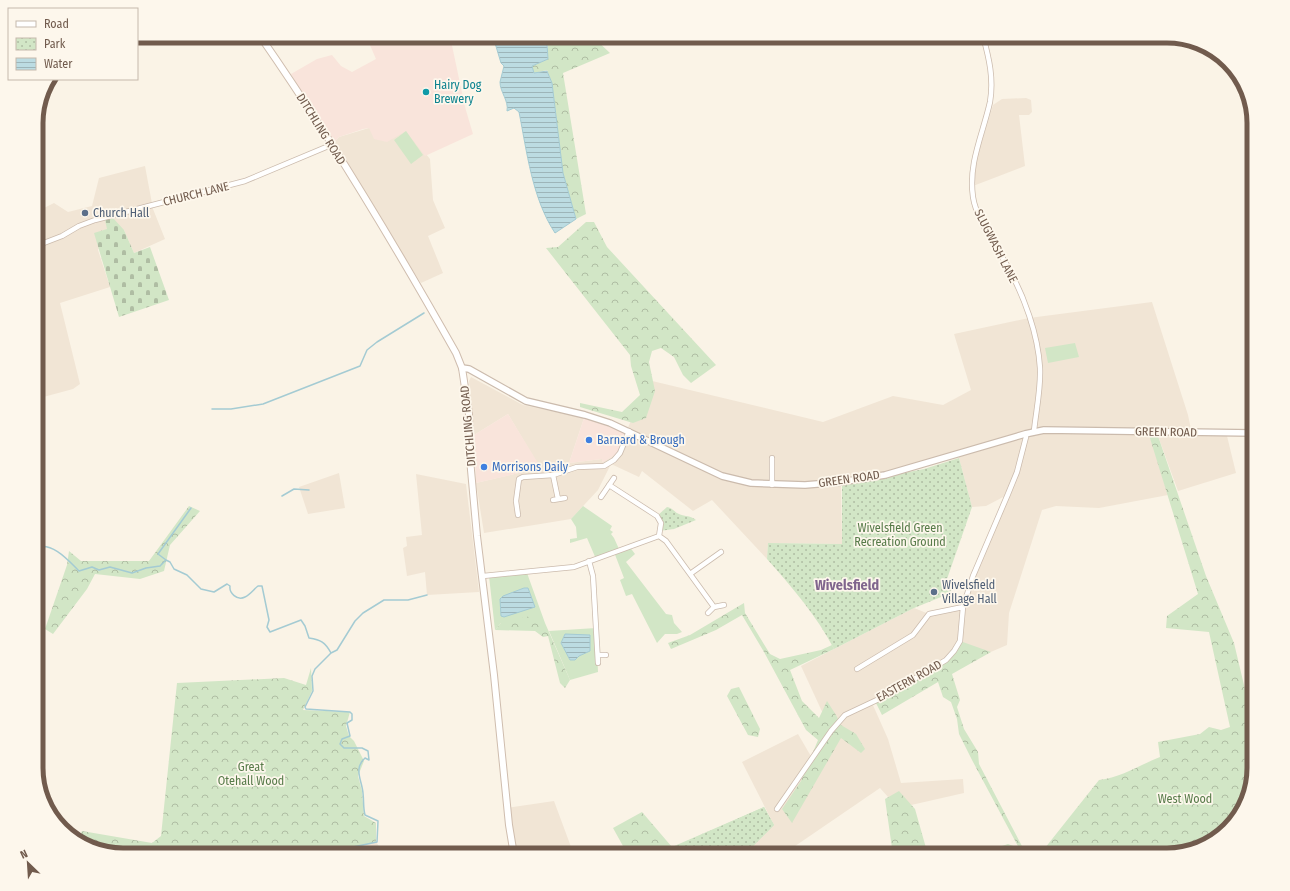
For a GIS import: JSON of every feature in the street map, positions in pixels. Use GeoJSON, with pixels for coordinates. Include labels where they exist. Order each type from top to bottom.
{"type":"FeatureCollection","features":[{"type":"Feature","properties":{"kind":"main road","name":"DITCHLING ROAD"},"geometry":{"type":"LineString","coordinates":[[265,43],[307,104],[418,286],[456,353],[462,368],[469,414],[472,477],[513,848]]}},
{"type":"Feature","properties":{"kind":"street","name":"SLUGWASH LANE"},"geometry":{"type":"LineString","coordinates":[[985,43],[990,60],[992,84],[989,106],[976,149],[972,173],[973,198],[979,215],[1014,279],[1033,332],[1040,376],[1034,431]]}},
{"type":"Feature","properties":{"kind":"street","name":"CHURCH LANE"},"geometry":{"type":"LineString","coordinates":[[43,243],[95,220],[245,182],[331,145]]}},
{"type":"Feature","properties":{"kind":"street","name":"GREEN ROAD"},"geometry":{"type":"LineString","coordinates":[[462,368],[469,369],[526,401],[585,415],[630,431],[722,476],[751,483],[805,485],[841,482],[885,475],[1034,431],[1066,429],[1170,433],[1247,433]]}},
{"type":"Feature","properties":{"kind":"street"},"geometry":{"type":"LineString","coordinates":[[518,515],[516,501],[519,479],[523,477],[553,475],[577,467],[604,466],[614,460],[620,453],[630,431]]}},
{"type":"Feature","properties":{"kind":"street","name":"EASTERN ROAD"},"geometry":{"type":"LineString","coordinates":[[777,809],[831,731],[845,715],[879,699],[946,660],[960,641],[963,607],[973,576],[1017,472],[1025,434]]}},
{"type":"Feature","properties":{"kind":"street"},"geometry":{"type":"LineString","coordinates":[[772,458],[772,484]]}},
{"type":"Feature","properties":{"kind":"street"},"geometry":{"type":"LineString","coordinates":[[553,475],[555,500],[564,498]]}},
{"type":"Feature","properties":{"kind":"street"},"geometry":{"type":"LineString","coordinates":[[601,497],[614,478]]}},
{"type":"Feature","properties":{"kind":"street"},"geometry":{"type":"LineString","coordinates":[[609,485],[657,516],[661,523],[658,536]]}},
{"type":"Feature","properties":{"kind":"street"},"geometry":{"type":"LineString","coordinates":[[483,576],[574,568],[658,536]]}},
{"type":"Feature","properties":{"kind":"street"},"geometry":{"type":"LineString","coordinates":[[658,536],[666,541],[714,607]]}},
{"type":"Feature","properties":{"kind":"street"},"geometry":{"type":"LineString","coordinates":[[690,574],[721,552]]}},
{"type":"Feature","properties":{"kind":"street"},"geometry":{"type":"LineString","coordinates":[[589,562],[593,576],[598,663]]}},
{"type":"Feature","properties":{"kind":"street"},"geometry":{"type":"LineString","coordinates":[[708,613],[714,607],[724,605]]}},
{"type":"Feature","properties":{"kind":"street"},"geometry":{"type":"LineString","coordinates":[[857,669],[912,635],[929,614],[963,607]]}},
{"type":"Feature","properties":{"kind":"street"},"geometry":{"type":"LineString","coordinates":[[598,655],[606,654]]}},
{"type":"Feature","properties":{"kind":"shaded area"},"geometry":{"type":"Polygon","coordinates":[[[369,43],[451,43],[465,107],[473,134],[425,156],[406,131],[387,142],[374,139],[369,128],[363,129],[339,137],[331,145],[291,74],[317,59],[332,55],[341,66],[352,72],[376,59],[369,43]]]}},
{"type":"Feature","properties":{"kind":"shaded area"},"geometry":{"type":"Polygon","coordinates":[[[1026,98],[1031,100],[1032,112],[1029,115],[1019,115],[1025,166],[973,186],[975,164],[993,105],[1002,99],[1026,98]]]}},
{"type":"Feature","properties":{"kind":"shaded area"},"geometry":{"type":"Polygon","coordinates":[[[369,128],[407,131],[430,159],[433,200],[445,228],[428,236],[443,273],[421,283],[331,145],[339,137],[369,128]]]}},
{"type":"Feature","properties":{"kind":"shaded area"},"geometry":{"type":"Polygon","coordinates":[[[145,166],[153,209],[165,239],[134,253],[124,230],[107,229],[98,250],[110,287],[60,303],[80,384],[73,389],[43,397],[43,208],[54,203],[68,212],[92,206],[99,178],[145,166]]]}},
{"type":"Feature","properties":{"kind":"shaded area"},"geometry":{"type":"Polygon","coordinates":[[[1152,302],[1188,415],[1192,434],[1227,436],[1236,473],[1178,491],[1158,436],[1150,435],[1168,495],[1099,508],[1056,506],[1042,510],[1009,613],[1007,645],[872,703],[888,739],[901,783],[963,779],[964,793],[898,808],[880,788],[792,848],[752,848],[774,825],[742,762],[798,734],[812,758],[831,731],[801,666],[914,608],[929,614],[963,607],[1007,495],[986,506],[972,507],[958,454],[898,472],[841,483],[842,544],[768,543],[767,559],[712,500],[693,511],[642,471],[639,477],[611,464],[598,490],[571,519],[484,533],[476,483],[540,468],[508,414],[474,435],[469,381],[471,377],[523,405],[584,418],[569,463],[602,459],[602,462],[617,454],[648,380],[823,422],[893,396],[943,405],[971,390],[954,334],[1029,318],[1152,302]]]}},
{"type":"Feature","properties":{"kind":"shaded area"},"geometry":{"type":"Polygon","coordinates":[[[508,414],[541,468],[476,483],[474,435],[508,414]]]}},
{"type":"Feature","properties":{"kind":"shaded area"},"geometry":{"type":"Polygon","coordinates":[[[584,418],[625,432],[617,454],[602,462],[602,459],[569,463],[584,418]]]}},
{"type":"Feature","properties":{"kind":"shaded area"},"geometry":{"type":"Polygon","coordinates":[[[339,473],[345,508],[308,514],[299,487],[339,473]]]}},
{"type":"Feature","properties":{"kind":"shaded area"},"geometry":{"type":"Polygon","coordinates":[[[416,474],[466,484],[479,592],[427,595],[425,572],[407,576],[403,548],[407,546],[406,537],[422,535],[416,474]]]}},
{"type":"Feature","properties":{"kind":"shaded area"},"geometry":{"type":"Polygon","coordinates":[[[554,801],[571,848],[513,848],[507,808],[554,801]]]}},
{"type":"Feature","properties":{"kind":"shaded area"},"geometry":{"type":"Polygon","coordinates":[[[376,842],[380,848],[355,848],[376,842]]]}},
{"type":"Feature","properties":{"kind":"green space"},"geometry":{"type":"Polygon","coordinates":[[[548,43],[599,43],[610,53],[563,73],[586,214],[576,219],[563,173],[552,83],[547,70],[534,73],[532,66],[548,59],[548,43]]]}},
{"type":"Feature","properties":{"kind":"green space"},"geometry":{"type":"Polygon","coordinates":[[[406,131],[423,155],[411,164],[394,140],[406,131]]]}},
{"type":"Feature","properties":{"kind":"green space"},"geometry":{"type":"Polygon","coordinates":[[[113,218],[124,230],[134,253],[150,247],[169,300],[119,317],[94,233],[107,229],[105,220],[113,218]]]}},
{"type":"Feature","properties":{"kind":"green space"},"geometry":{"type":"Polygon","coordinates":[[[586,222],[594,222],[607,247],[716,365],[691,383],[683,375],[674,357],[661,348],[652,351],[649,362],[655,391],[646,418],[633,423],[580,407],[580,403],[622,412],[640,395],[631,366],[630,355],[546,248],[558,247],[586,222]]]}},
{"type":"Feature","properties":{"kind":"green space"},"geometry":{"type":"Polygon","coordinates":[[[1075,343],[1079,357],[1048,363],[1045,348],[1075,343]]]}},
{"type":"Feature","properties":{"kind":"green space","name":"West Wood"},"geometry":{"type":"Polygon","coordinates":[[[1149,435],[1158,436],[1206,576],[1234,643],[1247,698],[1247,768],[1244,788],[1239,803],[1227,821],[1216,831],[1197,842],[1166,848],[1045,848],[1099,780],[1115,777],[1160,757],[1158,742],[1200,734],[1209,727],[1221,730],[1230,727],[1209,632],[1166,628],[1167,616],[1198,594],[1149,435]]]}},
{"type":"Feature","properties":{"kind":"green space","name":"Wivelsfield Green Recreation Ground"},"geometry":{"type":"Polygon","coordinates":[[[959,458],[972,507],[947,579],[953,589],[946,595],[914,608],[834,649],[812,613],[767,559],[768,543],[842,544],[842,485],[924,469],[959,458]]]}},
{"type":"Feature","properties":{"kind":"green space"},"geometry":{"type":"Polygon","coordinates":[[[189,506],[200,511],[170,545],[164,571],[140,579],[95,574],[87,589],[53,634],[45,629],[67,565],[69,551],[81,561],[149,561],[189,506]]]}},
{"type":"Feature","properties":{"kind":"green space"},"geometry":{"type":"Polygon","coordinates":[[[583,506],[612,526],[610,530],[613,532],[611,534],[619,549],[629,546],[635,554],[626,562],[666,614],[672,615],[674,623],[682,632],[677,634],[665,634],[657,643],[632,594],[626,596],[620,580],[624,578],[614,552],[596,559],[587,538],[570,543],[570,539],[577,538],[576,527],[571,519],[583,506]]]}},
{"type":"Feature","properties":{"kind":"green space"},"geometry":{"type":"Polygon","coordinates":[[[667,507],[679,514],[692,517],[696,520],[674,529],[659,531],[661,523],[657,516],[667,507]]]}},
{"type":"Feature","properties":{"kind":"green space"},"geometry":{"type":"Polygon","coordinates":[[[527,573],[545,623],[501,623],[495,630],[489,576],[527,573]]]}},
{"type":"Feature","properties":{"kind":"green space"},"geometry":{"type":"Polygon","coordinates":[[[744,603],[745,613],[770,654],[780,659],[821,650],[832,645],[834,649],[790,670],[802,701],[819,718],[827,701],[841,725],[856,734],[865,749],[861,753],[841,738],[792,823],[782,809],[801,781],[818,740],[806,730],[764,652],[742,615],[716,630],[671,649],[668,643],[690,635],[744,603]]]}},
{"type":"Feature","properties":{"kind":"green space"},"geometry":{"type":"Polygon","coordinates":[[[535,615],[539,622],[545,623],[570,680],[565,688],[560,683],[548,636],[543,637],[535,631],[495,630],[501,623],[535,615]]]}},
{"type":"Feature","properties":{"kind":"green space"},"geometry":{"type":"Polygon","coordinates":[[[596,628],[598,672],[570,680],[549,631],[596,628]],[[565,634],[561,643],[570,660],[575,660],[579,656],[590,651],[565,634]]]}},
{"type":"Feature","properties":{"kind":"green space","name":"West Wood"},"geometry":{"type":"Polygon","coordinates":[[[960,641],[991,652],[952,674],[960,700],[957,707],[964,729],[978,752],[979,764],[1023,848],[1019,848],[972,760],[959,734],[957,719],[951,702],[943,697],[938,682],[882,715],[875,701],[946,660],[960,641]]]}},
{"type":"Feature","properties":{"kind":"green space","name":"Great Otehall Wood"},"geometry":{"type":"Polygon","coordinates":[[[311,668],[312,691],[303,710],[350,712],[346,726],[349,736],[354,741],[364,761],[358,776],[362,791],[364,816],[376,823],[376,842],[355,848],[124,848],[98,844],[80,835],[82,831],[152,843],[161,836],[177,683],[284,678],[306,685],[311,668]]]}},
{"type":"Feature","properties":{"kind":"green space"},"geometry":{"type":"Polygon","coordinates":[[[739,687],[760,729],[758,737],[748,735],[727,696],[731,689],[739,687]]]}},
{"type":"Feature","properties":{"kind":"green space"},"geometry":{"type":"Polygon","coordinates":[[[899,791],[915,809],[926,848],[892,848],[885,799],[899,791]]]}},
{"type":"Feature","properties":{"kind":"green space"},"geometry":{"type":"Polygon","coordinates":[[[764,807],[774,825],[752,848],[624,848],[613,828],[642,812],[672,847],[764,807]]]}},
{"type":"Feature","properties":{"kind":"green space"},"geometry":{"type":"Polygon","coordinates":[[[764,807],[774,825],[752,848],[672,848],[764,807]]]}},
{"type":"Feature","properties":{"kind":"green space","name":"West Wood"},"geometry":{"type":"Polygon","coordinates":[[[1008,844],[1019,848],[996,848],[1008,844]]]}},
{"type":"Feature","properties":{"kind":"water"},"geometry":{"type":"Polygon","coordinates":[[[495,43],[547,44],[548,59],[532,66],[534,73],[547,71],[552,83],[563,173],[576,219],[555,233],[541,205],[531,174],[519,112],[514,108],[507,111],[507,104],[500,86],[504,66],[501,63],[495,43]]]}},
{"type":"Feature","properties":{"kind":"water"},"geometry":{"type":"Polygon","coordinates":[[[524,588],[528,588],[535,607],[504,617],[501,616],[500,599],[503,596],[524,588]]]}},
{"type":"Feature","properties":{"kind":"water"},"geometry":{"type":"Polygon","coordinates":[[[565,634],[590,635],[590,651],[579,656],[575,660],[570,660],[561,643],[565,634]]]}},
{"type":"Feature","properties":{"kind":"waterway"},"geometry":{"type":"LineString","coordinates":[[212,409],[231,409],[263,404],[360,366],[367,350],[377,342],[424,313]]}},
{"type":"Feature","properties":{"kind":"waterway"},"geometry":{"type":"LineString","coordinates":[[282,496],[294,489],[309,490]]}},
{"type":"Feature","properties":{"kind":"waterway"},"geometry":{"type":"LineString","coordinates":[[166,560],[158,554],[191,508]]}},
{"type":"Feature","properties":{"kind":"waterway"},"geometry":{"type":"LineString","coordinates":[[43,547],[48,547],[60,553],[79,571],[92,567],[99,570],[110,567],[132,573],[146,568],[160,566],[166,560],[170,562],[174,569],[187,575],[201,589],[214,592],[227,584],[230,586],[234,596],[242,598],[247,596],[258,586],[262,586],[269,620],[267,627],[270,632],[301,620],[305,626],[309,638],[322,642],[327,646],[331,653]]}},
{"type":"Feature","properties":{"kind":"waterway"},"geometry":{"type":"LineString","coordinates":[[352,848],[377,842],[378,821],[365,815],[359,775],[359,766],[361,762],[365,758],[369,760],[368,751],[362,748],[344,748],[340,744],[342,739],[350,736],[347,723],[352,720],[352,714],[350,712],[306,709],[305,707],[313,691],[312,676],[315,669],[331,653],[337,650],[355,621],[363,613],[384,600],[408,600],[427,595]]}},
{"type":"Feature","properties":{"kind":"place","name":"Hairy Dog Brewery"},"geometry":{"type":"Point","coordinates":[426,92]}},
{"type":"Feature","properties":{"kind":"place","name":"Church Hall"},"geometry":{"type":"Point","coordinates":[85,213]}},
{"type":"Feature","properties":{"kind":"place","name":"Barnard & Brough"},"geometry":{"type":"Point","coordinates":[589,440]}},
{"type":"Feature","properties":{"kind":"place","name":"Morrisons Daily"},"geometry":{"type":"Point","coordinates":[484,467]}},
{"type":"Feature","properties":{"kind":"place","name":"Wivelsfield Village Hall"},"geometry":{"type":"Point","coordinates":[934,592]}},
{"type":"Feature","properties":{"kind":"district","name":"Wivelsfield"},"geometry":{"type":"Point","coordinates":[847,585]}}]}
